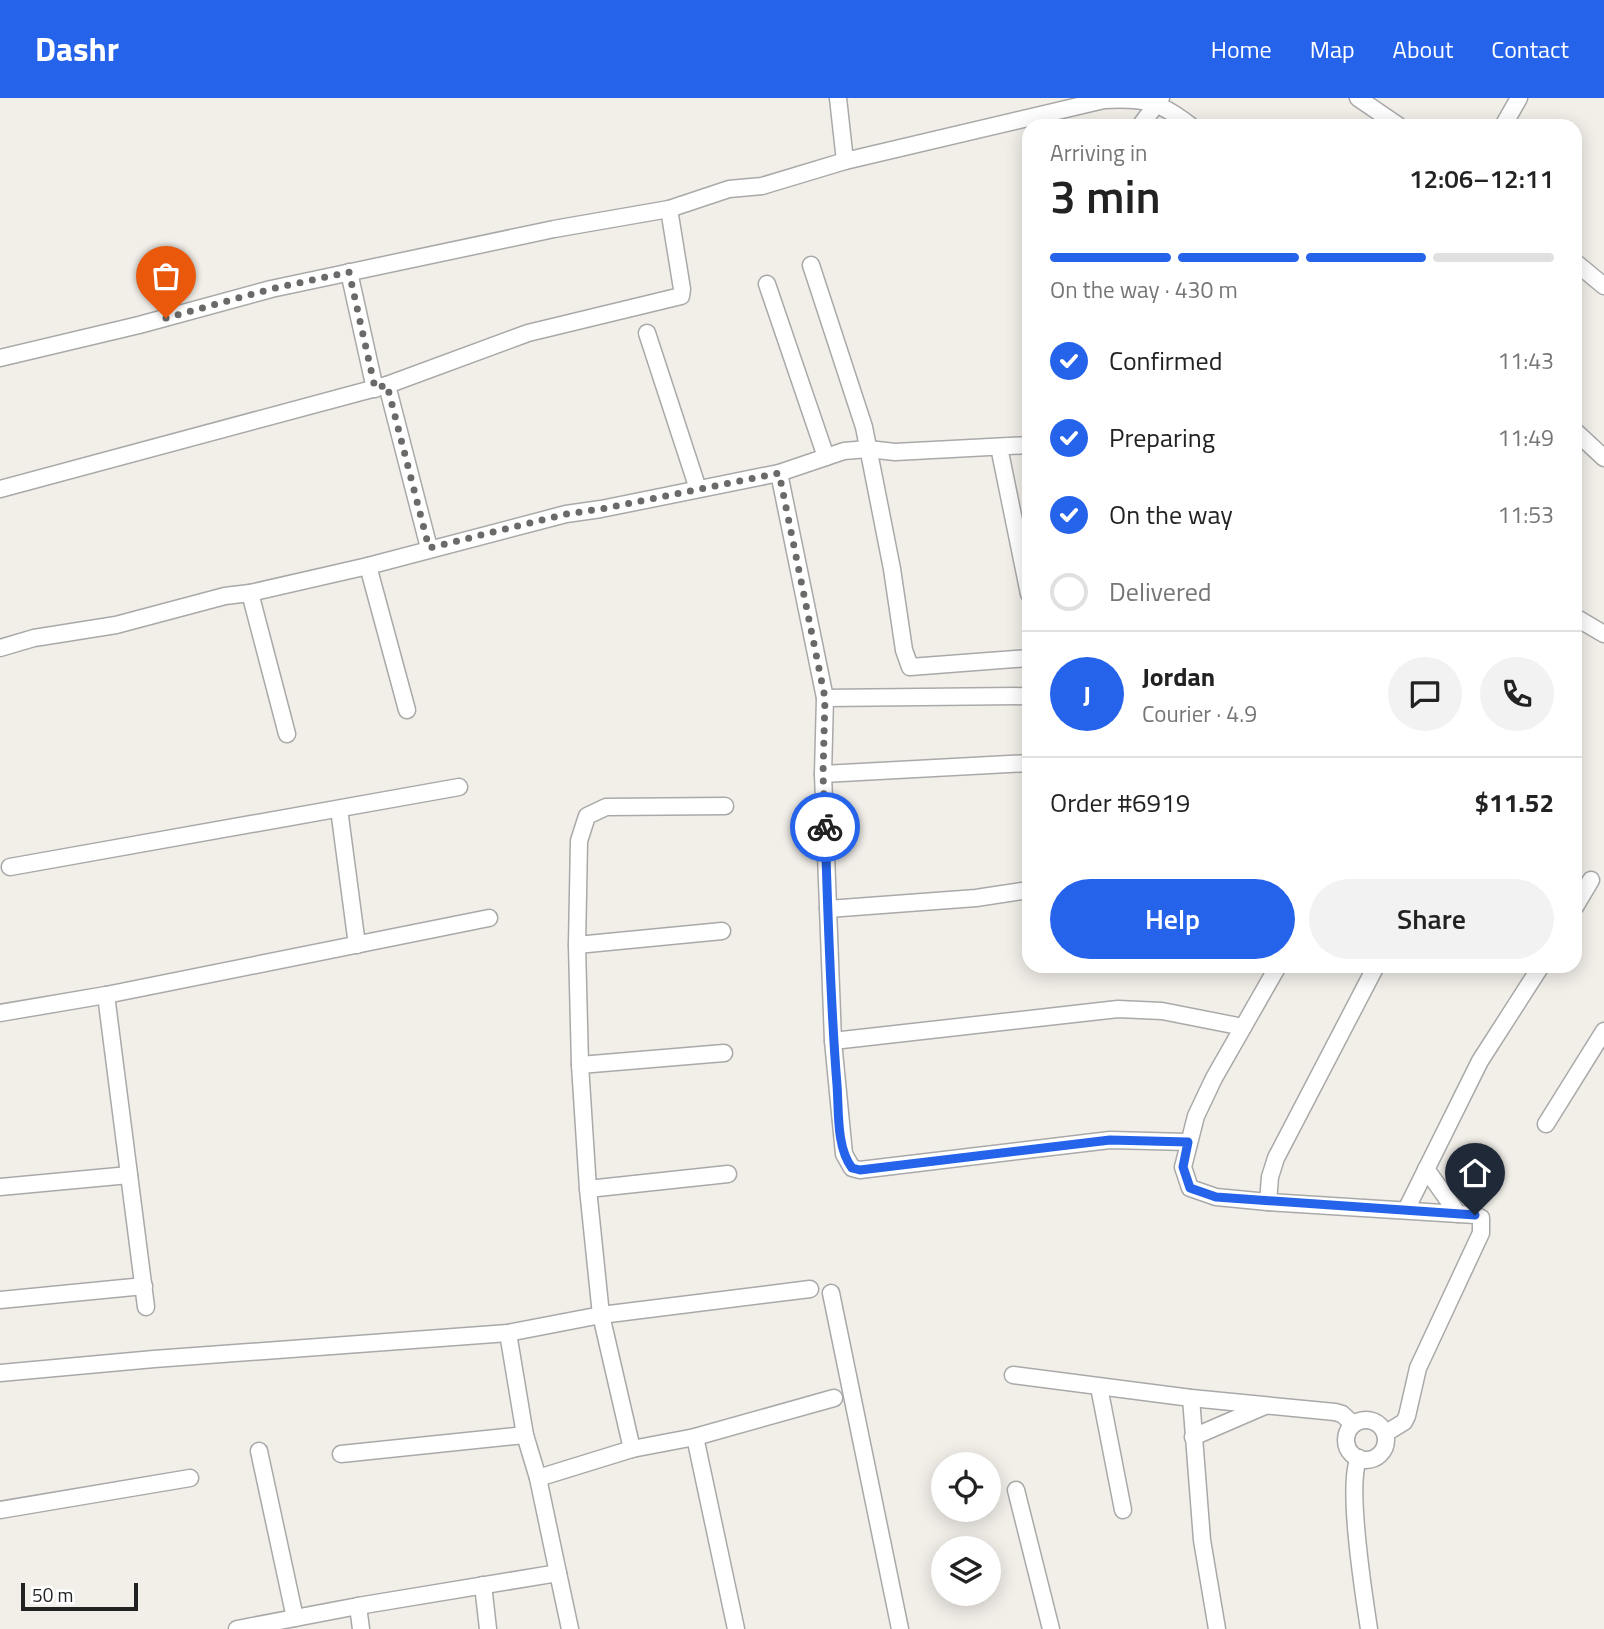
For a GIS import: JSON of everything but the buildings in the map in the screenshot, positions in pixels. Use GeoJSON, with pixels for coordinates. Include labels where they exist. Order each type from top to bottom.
{"type":"FeatureCollection","features":[{"type":"Feature","properties":{"kind":"street"},"geometry":{"type":"LineString","coordinates":[[838,98],[845,161]]}},
{"type":"Feature","properties":{"kind":"street"},"geometry":{"type":"LineString","coordinates":[[1359,98],[1389,119]]}},
{"type":"Feature","properties":{"kind":"street"},"geometry":{"type":"LineString","coordinates":[[1507,119],[1519,98]]}},
{"type":"Feature","properties":{"kind":"street"},"geometry":{"type":"LineString","coordinates":[[1023,119],[1104,100],[1138,99],[1159,101],[1182,119]]}},
{"type":"Feature","properties":{"kind":"street"},"geometry":{"type":"LineString","coordinates":[[1145,119],[1159,101]]}},
{"type":"Feature","properties":{"kind":"street"},"geometry":{"type":"LineString","coordinates":[[0,358],[139,325],[271,289],[554,229],[669,209],[729,189],[762,186],[845,161],[1022,119]]}},
{"type":"Feature","properties":{"kind":"street"},"geometry":{"type":"LineString","coordinates":[[0,489],[381,387],[528,333],[681,296],[669,209]]}},
{"type":"Feature","properties":{"kind":"street"},"geometry":{"type":"LineString","coordinates":[[811,265],[864,426],[892,569],[904,649],[911,667],[1022,659]]}},
{"type":"Feature","properties":{"kind":"street"},"geometry":{"type":"LineString","coordinates":[[1582,268],[1604,286]]}},
{"type":"Feature","properties":{"kind":"street"},"geometry":{"type":"LineString","coordinates":[[349,272],[429,548]]}},
{"type":"Feature","properties":{"kind":"street"},"geometry":{"type":"LineString","coordinates":[[767,284],[826,457]]}},
{"type":"Feature","properties":{"kind":"street"},"geometry":{"type":"LineString","coordinates":[[647,332],[698,489]]}},
{"type":"Feature","properties":{"kind":"street"},"geometry":{"type":"LineString","coordinates":[[1582,437],[1604,457]]}},
{"type":"Feature","properties":{"kind":"street"},"geometry":{"type":"LineString","coordinates":[[0,648],[34,638],[116,625],[225,596],[250,593],[368,566],[566,514],[779,473],[844,451],[868,449],[895,452],[1022,445]]}},
{"type":"Feature","properties":{"kind":"street"},"geometry":{"type":"LineString","coordinates":[[999,447],[1022,560]]}},
{"type":"Feature","properties":{"kind":"street"},"geometry":{"type":"LineString","coordinates":[[779,473],[825,698],[823,774],[834,1041],[841,1138],[844,1154],[852,1168],[860,1170],[1110,1140],[1188,1142]]}},
{"type":"Feature","properties":{"kind":"street"},"geometry":{"type":"LineString","coordinates":[[368,566],[407,710]]}},
{"type":"Feature","properties":{"kind":"street"},"geometry":{"type":"LineString","coordinates":[[250,593],[287,734]]}},
{"type":"Feature","properties":{"kind":"street"},"geometry":{"type":"LineString","coordinates":[[1582,621],[1604,634]]}},
{"type":"Feature","properties":{"kind":"street"},"geometry":{"type":"LineString","coordinates":[[825,698],[1022,696]]}},
{"type":"Feature","properties":{"kind":"street"},"geometry":{"type":"LineString","coordinates":[[823,774],[1022,763]]}},
{"type":"Feature","properties":{"kind":"street"},"geometry":{"type":"LineString","coordinates":[[10,867],[459,787]]}},
{"type":"Feature","properties":{"kind":"street"},"geometry":{"type":"LineString","coordinates":[[632,1449],[601,1315],[588,1189],[576,945],[579,841],[587,816],[606,807],[725,806]]}},
{"type":"Feature","properties":{"kind":"street"},"geometry":{"type":"LineString","coordinates":[[339,809],[357,945]]}},
{"type":"Feature","properties":{"kind":"street"},"geometry":{"type":"LineString","coordinates":[[1582,895],[1591,880]]}},
{"type":"Feature","properties":{"kind":"street"},"geometry":{"type":"LineString","coordinates":[[828,909],[976,898],[1022,891]]}},
{"type":"Feature","properties":{"kind":"street"},"geometry":{"type":"LineString","coordinates":[[0,1013],[106,995],[489,918]]}},
{"type":"Feature","properties":{"kind":"street"},"geometry":{"type":"LineString","coordinates":[[576,945],[722,931]]}},
{"type":"Feature","properties":{"kind":"street"},"geometry":{"type":"LineString","coordinates":[[1274,973],[1196,1115],[1183,1167],[1190,1188],[1216,1197],[1458,1214],[1480,1218],[1480,1233],[1418,1368],[1407,1416],[1404,1422],[1385,1433]]}},
{"type":"Feature","properties":{"kind":"street"},"geometry":{"type":"LineString","coordinates":[[1268,1202],[1270,1178],[1276,1158],[1372,973]]}},
{"type":"Feature","properties":{"kind":"street"},"geometry":{"type":"LineString","coordinates":[[1406,1210],[1480,1061],[1537,973]]}},
{"type":"Feature","properties":{"kind":"street"},"geometry":{"type":"LineString","coordinates":[[106,995],[145,1307]]}},
{"type":"Feature","properties":{"kind":"street"},"geometry":{"type":"LineString","coordinates":[[834,1041],[1118,1009],[1162,1010],[1243,1027]]}},
{"type":"Feature","properties":{"kind":"street"},"geometry":{"type":"LineString","coordinates":[[1546,1124],[1604,1031]]}},
{"type":"Feature","properties":{"kind":"street"},"geometry":{"type":"LineString","coordinates":[[580,1066],[724,1053]]}},
{"type":"Feature","properties":{"kind":"street"},"geometry":{"type":"LineString","coordinates":[[1426,1169],[1458,1214]]}},
{"type":"Feature","properties":{"kind":"street"},"geometry":{"type":"LineString","coordinates":[[588,1189],[728,1174]]}},
{"type":"Feature","properties":{"kind":"street"},"geometry":{"type":"LineString","coordinates":[[0,1187],[129,1175]]}},
{"type":"Feature","properties":{"kind":"street"},"geometry":{"type":"LineString","coordinates":[[0,1300],[144,1286]]}},
{"type":"Feature","properties":{"kind":"street"},"geometry":{"type":"LineString","coordinates":[[0,1373],[508,1333],[601,1315],[810,1289]]}},
{"type":"Feature","properties":{"kind":"street"},"geometry":{"type":"LineString","coordinates":[[831,1293],[900,1629]]}},
{"type":"Feature","properties":{"kind":"street"},"geometry":{"type":"LineString","coordinates":[[508,1333],[525,1435],[538,1478],[570,1629]]}},
{"type":"Feature","properties":{"kind":"street"},"geometry":{"type":"LineString","coordinates":[[1013,1376],[1342,1414],[1353,1424]]}},
{"type":"Feature","properties":{"kind":"street"},"geometry":{"type":"LineString","coordinates":[[1099,1387],[1123,1510]]}},
{"type":"Feature","properties":{"kind":"street"},"geometry":{"type":"LineString","coordinates":[[538,1478],[632,1449],[695,1437],[834,1398]]}},
{"type":"Feature","properties":{"kind":"street"},"geometry":{"type":"LineString","coordinates":[[1191,1398],[1202,1540],[1217,1629]]}},
{"type":"Feature","properties":{"kind":"street"},"geometry":{"type":"LineString","coordinates":[[1193,1437],[1267,1406]]}},
{"type":"Feature","properties":{"kind":"street"},"geometry":{"type":"LineString","coordinates":[[1365,1419],[1378,1423],[1385,1433],[1385,1448],[1374,1458],[1359,1458],[1351,1452],[1346,1443],[1353,1424],[1365,1419]]}},
{"type":"Feature","properties":{"kind":"street"},"geometry":{"type":"LineString","coordinates":[[341,1454],[525,1435]]}},
{"type":"Feature","properties":{"kind":"street"},"geometry":{"type":"LineString","coordinates":[[695,1437],[736,1629]]}},
{"type":"Feature","properties":{"kind":"street"},"geometry":{"type":"LineString","coordinates":[[259,1451],[295,1618]]}},
{"type":"Feature","properties":{"kind":"street"},"geometry":{"type":"LineString","coordinates":[[1359,1458],[1354,1472],[1353,1496],[1369,1629]]}},
{"type":"Feature","properties":{"kind":"street"},"geometry":{"type":"LineString","coordinates":[[0,1510],[190,1478]]}},
{"type":"Feature","properties":{"kind":"street"},"geometry":{"type":"LineString","coordinates":[[1016,1490],[1051,1629]]}},
{"type":"Feature","properties":{"kind":"street"},"geometry":{"type":"LineString","coordinates":[[237,1629],[558,1573]]}},
{"type":"Feature","properties":{"kind":"street"},"geometry":{"type":"LineString","coordinates":[[483,1585],[488,1629]]}},
{"type":"Feature","properties":{"kind":"street"},"geometry":{"type":"LineString","coordinates":[[358,1606],[361,1629]]}},
{"type":"Feature","properties":{"kind":"way so far"},"geometry":{"type":"LineString","coordinates":[[166,318],[271,289],[349,272],[375,388],[387,385],[429,548],[566,514],[779,473],[825,698],[825,827]]}},
{"type":"Feature","properties":{"kind":"route"},"geometry":{"type":"LineString","coordinates":[[825,827],[841,1138],[844,1154],[852,1168],[860,1170],[1110,1140],[1188,1142],[1183,1167],[1190,1188],[1216,1197],[1475,1215]]}}]}
